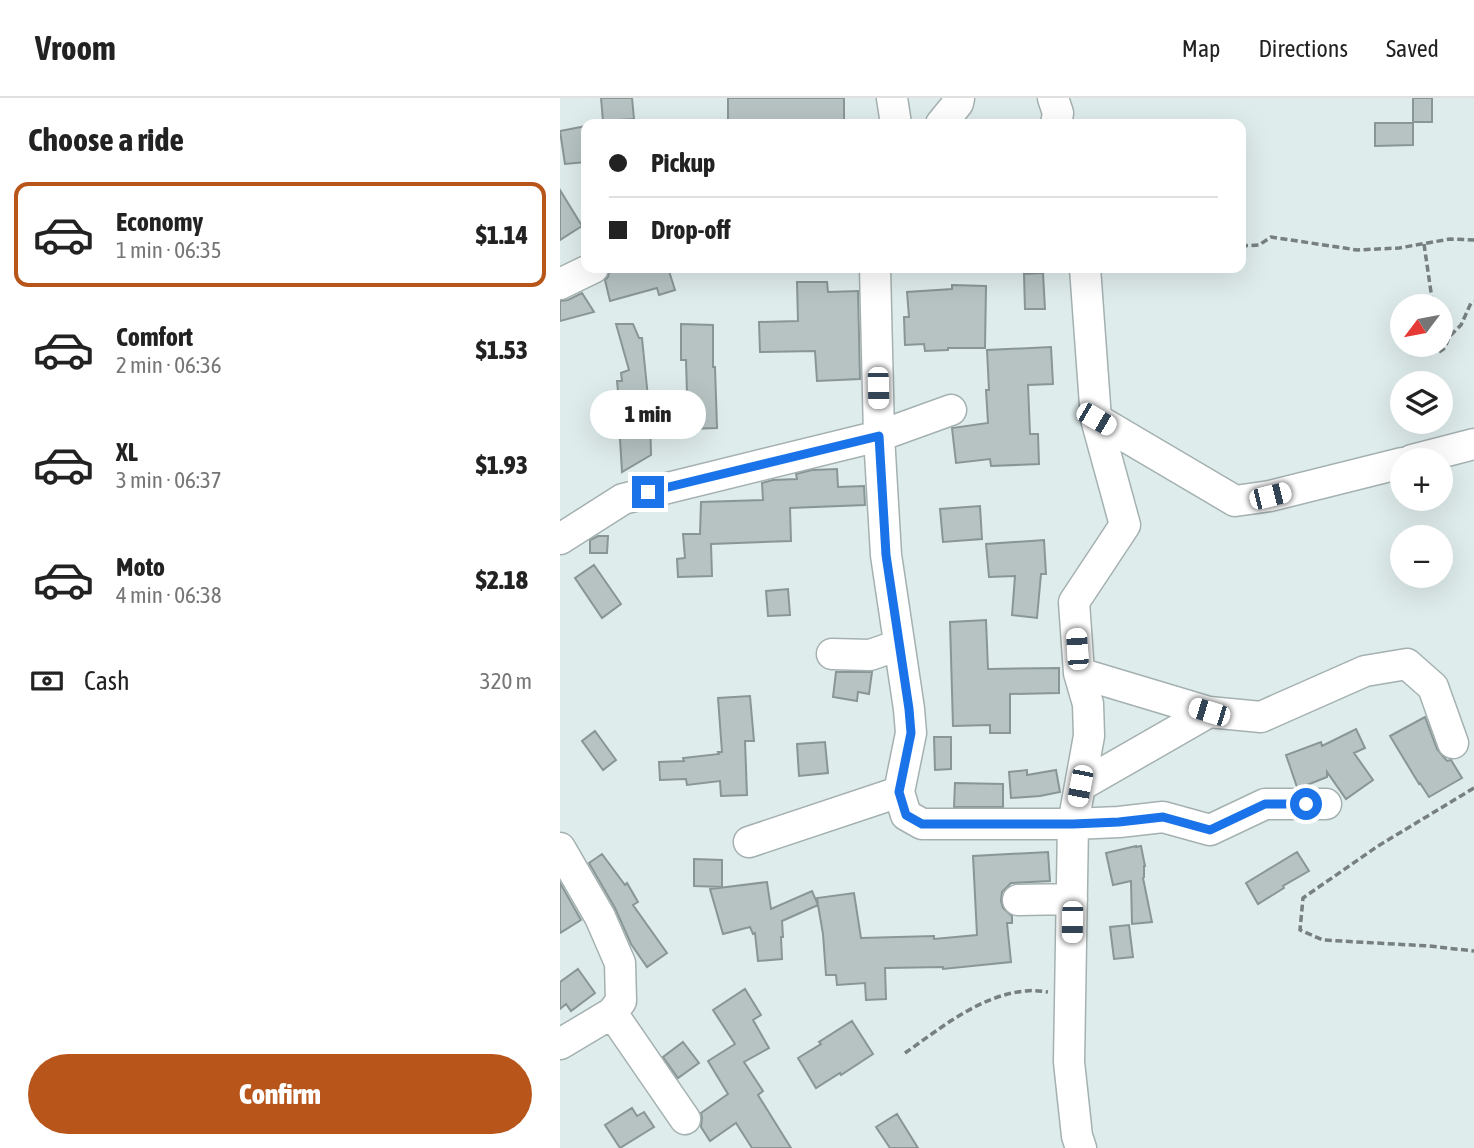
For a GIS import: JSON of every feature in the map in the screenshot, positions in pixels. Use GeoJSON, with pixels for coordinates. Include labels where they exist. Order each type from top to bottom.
{"type":"FeatureCollection","features":[{"type":"Feature","properties":{"kind":"street"},"geometry":{"type":"LineString","coordinates":[[892,98],[895,119]]}},
{"type":"Feature","properties":{"kind":"street"},"geometry":{"type":"LineString","coordinates":[[945,119],[959,98]]}},
{"type":"Feature","properties":{"kind":"street"},"geometry":{"type":"LineString","coordinates":[[1053,98],[1058,113],[1057,119]]}},
{"type":"Feature","properties":{"kind":"street"},"geometry":{"type":"LineString","coordinates":[[560,284],[583,273]]}},
{"type":"Feature","properties":{"kind":"street"},"geometry":{"type":"LineString","coordinates":[[875,273],[879,436],[886,555],[911,733],[899,792],[906,815],[922,824],[1073,824],[1163,817],[1210,830],[1265,804],[1326,804]]}},
{"type":"Feature","properties":{"kind":"street"},"geometry":{"type":"LineString","coordinates":[[1081,1148],[1077,1136],[1069,1062],[1073,824],[1089,736],[1088,704],[1079,673],[1074,602],[1125,526],[1096,419],[1085,273]]}},
{"type":"Feature","properties":{"kind":"street"},"geometry":{"type":"LineString","coordinates":[[560,539],[623,499],[879,436],[951,411]]}},
{"type":"Feature","properties":{"kind":"street"},"geometry":{"type":"LineString","coordinates":[[1096,419],[1236,501],[1270,496],[1390,466]]}},
{"type":"Feature","properties":{"kind":"street"},"geometry":{"type":"LineString","coordinates":[[1453,449],[1474,444]]}},
{"type":"Feature","properties":{"kind":"street"},"geometry":{"type":"LineString","coordinates":[[832,654],[870,655],[900,645]]}},
{"type":"Feature","properties":{"kind":"street"},"geometry":{"type":"LineString","coordinates":[[1079,673],[1209,712],[1261,717],[1365,671],[1406,664],[1433,687],[1453,743]]}},
{"type":"Feature","properties":{"kind":"street"},"geometry":{"type":"LineString","coordinates":[[1080,786],[1209,712]]}},
{"type":"Feature","properties":{"kind":"street"},"geometry":{"type":"LineString","coordinates":[[749,842],[899,792]]}},
{"type":"Feature","properties":{"kind":"street"},"geometry":{"type":"LineString","coordinates":[[560,848],[600,917],[620,963],[621,1001],[612,1013],[560,1044]]}},
{"type":"Feature","properties":{"kind":"street"},"geometry":{"type":"LineString","coordinates":[[1018,900],[1072,899]]}},
{"type":"Feature","properties":{"kind":"street"},"geometry":{"type":"LineString","coordinates":[[612,1013],[685,1119]]}},
{"type":"Feature","properties":{"kind":"path"},"geometry":{"type":"LineString","coordinates":[[1246,246],[1259,246],[1271,237],[1357,250],[1399,248],[1450,239],[1474,240]]}},
{"type":"Feature","properties":{"kind":"path"},"geometry":{"type":"LineString","coordinates":[[1424,244],[1431,294]]}},
{"type":"Feature","properties":{"kind":"path"},"geometry":{"type":"LineString","coordinates":[[1453,333],[1461,325],[1471,303],[1474,302]]}},
{"type":"Feature","properties":{"kind":"path"},"geometry":{"type":"LineString","coordinates":[[1474,788],[1378,846],[1303,898],[1300,930],[1323,940],[1474,951]]}},
{"type":"Feature","properties":{"kind":"path"},"geometry":{"type":"LineString","coordinates":[[905,1053],[962,1014],[1000,996],[1027,990],[1052,992],[1070,989]]}},
{"type":"Feature","properties":{"kind":"building"},"geometry":{"type":"Polygon","coordinates":[[[601,98],[632,98],[634,119],[603,119],[601,98]]]}},
{"type":"Feature","properties":{"kind":"building"},"geometry":{"type":"Polygon","coordinates":[[[728,98],[844,98],[844,119],[728,119],[728,98]]]}},
{"type":"Feature","properties":{"kind":"building"},"geometry":{"type":"Polygon","coordinates":[[[1413,98],[1432,98],[1432,122],[1413,122],[1413,98]]]}},
{"type":"Feature","properties":{"kind":"building"},"geometry":{"type":"Polygon","coordinates":[[[1375,123],[1413,123],[1413,145],[1375,146],[1375,123]]]}},
{"type":"Feature","properties":{"kind":"building"},"geometry":{"type":"Polygon","coordinates":[[[581,127],[581,162],[565,164],[560,131],[581,127]]]}},
{"type":"Feature","properties":{"kind":"building"},"geometry":{"type":"Polygon","coordinates":[[[560,190],[581,227],[560,240],[560,190]]]}},
{"type":"Feature","properties":{"kind":"building"},"geometry":{"type":"Polygon","coordinates":[[[609,273],[670,273],[675,290],[659,295],[657,288],[610,301],[605,280],[609,273]]]}},
{"type":"Feature","properties":{"kind":"building"},"geometry":{"type":"Polygon","coordinates":[[[1043,273],[1045,309],[1025,309],[1024,274],[1043,273]]]}},
{"type":"Feature","properties":{"kind":"building"},"geometry":{"type":"Polygon","coordinates":[[[797,282],[827,282],[828,292],[858,291],[860,379],[817,381],[815,351],[760,352],[759,322],[798,321],[797,282]]]}},
{"type":"Feature","properties":{"kind":"building"},"geometry":{"type":"Polygon","coordinates":[[[952,285],[986,286],[985,348],[925,351],[924,344],[905,345],[904,317],[909,317],[907,292],[952,289],[952,285]]]}},
{"type":"Feature","properties":{"kind":"building"},"geometry":{"type":"Polygon","coordinates":[[[582,293],[594,312],[560,321],[560,301],[582,293]]]}},
{"type":"Feature","properties":{"kind":"building"},"geometry":{"type":"Polygon","coordinates":[[[616,324],[633,324],[639,338],[642,338],[650,417],[651,455],[622,472],[617,381],[622,381],[621,373],[629,370],[616,324]]]}},
{"type":"Feature","properties":{"kind":"building"},"geometry":{"type":"Polygon","coordinates":[[[681,324],[713,325],[717,428],[688,429],[686,360],[681,360],[681,324]]]}},
{"type":"Feature","properties":{"kind":"building"},"geometry":{"type":"Polygon","coordinates":[[[1051,347],[1053,384],[1028,385],[1030,434],[1038,434],[1039,464],[991,466],[990,459],[956,463],[952,428],[988,423],[987,350],[1051,347]]]}},
{"type":"Feature","properties":{"kind":"building"},"geometry":{"type":"Polygon","coordinates":[[[837,469],[838,487],[864,486],[865,505],[790,508],[791,541],[711,544],[712,576],[678,577],[677,559],[685,558],[683,534],[700,534],[701,502],[763,500],[762,483],[797,479],[796,474],[812,470],[837,469]]]}},
{"type":"Feature","properties":{"kind":"building"},"geometry":{"type":"Polygon","coordinates":[[[980,506],[982,539],[943,542],[940,509],[980,506]]]}},
{"type":"Feature","properties":{"kind":"building"},"geometry":{"type":"Polygon","coordinates":[[[598,536],[608,536],[607,553],[590,553],[590,540],[598,536]]]}},
{"type":"Feature","properties":{"kind":"building"},"geometry":{"type":"Polygon","coordinates":[[[1044,540],[1046,574],[1041,574],[1037,618],[1012,615],[1015,576],[989,577],[986,544],[1044,540]]]}},
{"type":"Feature","properties":{"kind":"building"},"geometry":{"type":"Polygon","coordinates":[[[594,565],[621,604],[602,618],[575,578],[594,565]]]}},
{"type":"Feature","properties":{"kind":"building"},"geometry":{"type":"Polygon","coordinates":[[[788,589],[790,615],[768,616],[766,591],[788,589]]]}},
{"type":"Feature","properties":{"kind":"building"},"geometry":{"type":"Polygon","coordinates":[[[986,620],[988,669],[1059,668],[1059,693],[1010,694],[1010,733],[990,733],[990,725],[953,726],[950,622],[986,620]]]}},
{"type":"Feature","properties":{"kind":"building"},"geometry":{"type":"Polygon","coordinates":[[[836,672],[872,672],[869,694],[858,692],[857,701],[833,697],[836,672]]]}},
{"type":"Feature","properties":{"kind":"building"},"geometry":{"type":"Polygon","coordinates":[[[750,696],[754,741],[745,741],[747,795],[721,796],[720,781],[687,785],[686,779],[660,780],[659,762],[684,761],[683,758],[722,752],[718,698],[750,696]]]}},
{"type":"Feature","properties":{"kind":"building"},"geometry":{"type":"Polygon","coordinates":[[[1425,717],[1437,749],[1447,761],[1451,760],[1462,778],[1429,797],[1390,736],[1425,717]]]}},
{"type":"Feature","properties":{"kind":"building"},"geometry":{"type":"Polygon","coordinates":[[[1356,729],[1365,748],[1354,753],[1373,780],[1346,799],[1327,772],[1327,777],[1297,787],[1286,755],[1321,742],[1322,746],[1356,729]]]}},
{"type":"Feature","properties":{"kind":"building"},"geometry":{"type":"Polygon","coordinates":[[[595,731],[616,760],[603,770],[582,741],[595,731]]]}},
{"type":"Feature","properties":{"kind":"building"},"geometry":{"type":"Polygon","coordinates":[[[934,737],[951,737],[951,769],[935,770],[934,737]]]}},
{"type":"Feature","properties":{"kind":"building"},"geometry":{"type":"Polygon","coordinates":[[[825,742],[828,773],[799,776],[797,744],[825,742]]]}},
{"type":"Feature","properties":{"kind":"building"},"geometry":{"type":"Polygon","coordinates":[[[1027,770],[1027,775],[1056,770],[1060,792],[1011,798],[1009,772],[1027,770]]]}},
{"type":"Feature","properties":{"kind":"building"},"geometry":{"type":"Polygon","coordinates":[[[955,783],[1003,784],[1003,807],[954,807],[955,783]]]}},
{"type":"Feature","properties":{"kind":"building"},"geometry":{"type":"Polygon","coordinates":[[[1141,846],[1145,866],[1143,878],[1152,922],[1132,924],[1131,881],[1113,885],[1106,853],[1141,846]]]}},
{"type":"Feature","properties":{"kind":"building"},"geometry":{"type":"Polygon","coordinates":[[[1048,852],[1050,881],[1011,883],[1002,892],[1003,908],[1012,916],[1012,923],[1007,923],[1011,962],[943,969],[885,968],[886,999],[866,1000],[865,983],[837,985],[836,975],[826,975],[817,898],[854,893],[861,938],[934,936],[934,939],[977,935],[973,856],[1048,852]]]}},
{"type":"Feature","properties":{"kind":"building"},"geometry":{"type":"Polygon","coordinates":[[[1297,852],[1309,871],[1258,904],[1246,883],[1297,852]]]}},
{"type":"Feature","properties":{"kind":"building"},"geometry":{"type":"Polygon","coordinates":[[[602,854],[625,885],[627,883],[638,902],[633,905],[667,953],[647,967],[631,944],[615,908],[589,863],[602,854]]]}},
{"type":"Feature","properties":{"kind":"building"},"geometry":{"type":"Polygon","coordinates":[[[694,859],[722,860],[722,887],[694,886],[694,859]]]}},
{"type":"Feature","properties":{"kind":"building"},"geometry":{"type":"Polygon","coordinates":[[[767,882],[771,909],[812,891],[818,905],[782,921],[782,959],[758,961],[755,933],[753,934],[750,927],[723,934],[710,889],[767,882]]]}},
{"type":"Feature","properties":{"kind":"building"},"geometry":{"type":"Polygon","coordinates":[[[560,883],[581,920],[560,933],[560,883]]]}},
{"type":"Feature","properties":{"kind":"building"},"geometry":{"type":"Polygon","coordinates":[[[1129,925],[1133,957],[1114,959],[1110,927],[1129,925]]]}},
{"type":"Feature","properties":{"kind":"building"},"geometry":{"type":"Polygon","coordinates":[[[578,969],[595,993],[571,1011],[566,1004],[560,1009],[560,982],[578,969]]]}},
{"type":"Feature","properties":{"kind":"building"},"geometry":{"type":"Polygon","coordinates":[[[745,989],[761,1015],[753,1020],[769,1048],[744,1062],[763,1091],[758,1095],[791,1148],[752,1148],[736,1123],[710,1141],[701,1127],[701,1113],[728,1094],[708,1061],[735,1044],[713,1010],[745,989]]]}},
{"type":"Feature","properties":{"kind":"building"},"geometry":{"type":"Polygon","coordinates":[[[852,1021],[873,1054],[816,1088],[798,1058],[852,1021]]]}},
{"type":"Feature","properties":{"kind":"building"},"geometry":{"type":"Polygon","coordinates":[[[683,1042],[699,1063],[678,1078],[663,1057],[683,1042]]]}},
{"type":"Feature","properties":{"kind":"building"},"geometry":{"type":"Polygon","coordinates":[[[632,1108],[637,1116],[644,1112],[654,1127],[620,1148],[605,1125],[632,1108]]]}},
{"type":"Feature","properties":{"kind":"building"},"geometry":{"type":"Polygon","coordinates":[[[897,1114],[918,1148],[890,1148],[876,1127],[897,1114]]]}},
{"type":"Feature","properties":{"kind":"route"},"geometry":{"type":"LineString","coordinates":[[648,492],[879,436],[886,555],[911,733],[899,792],[906,815],[922,824],[1073,824],[1163,817],[1210,830],[1265,804],[1306,804]]}}]}
